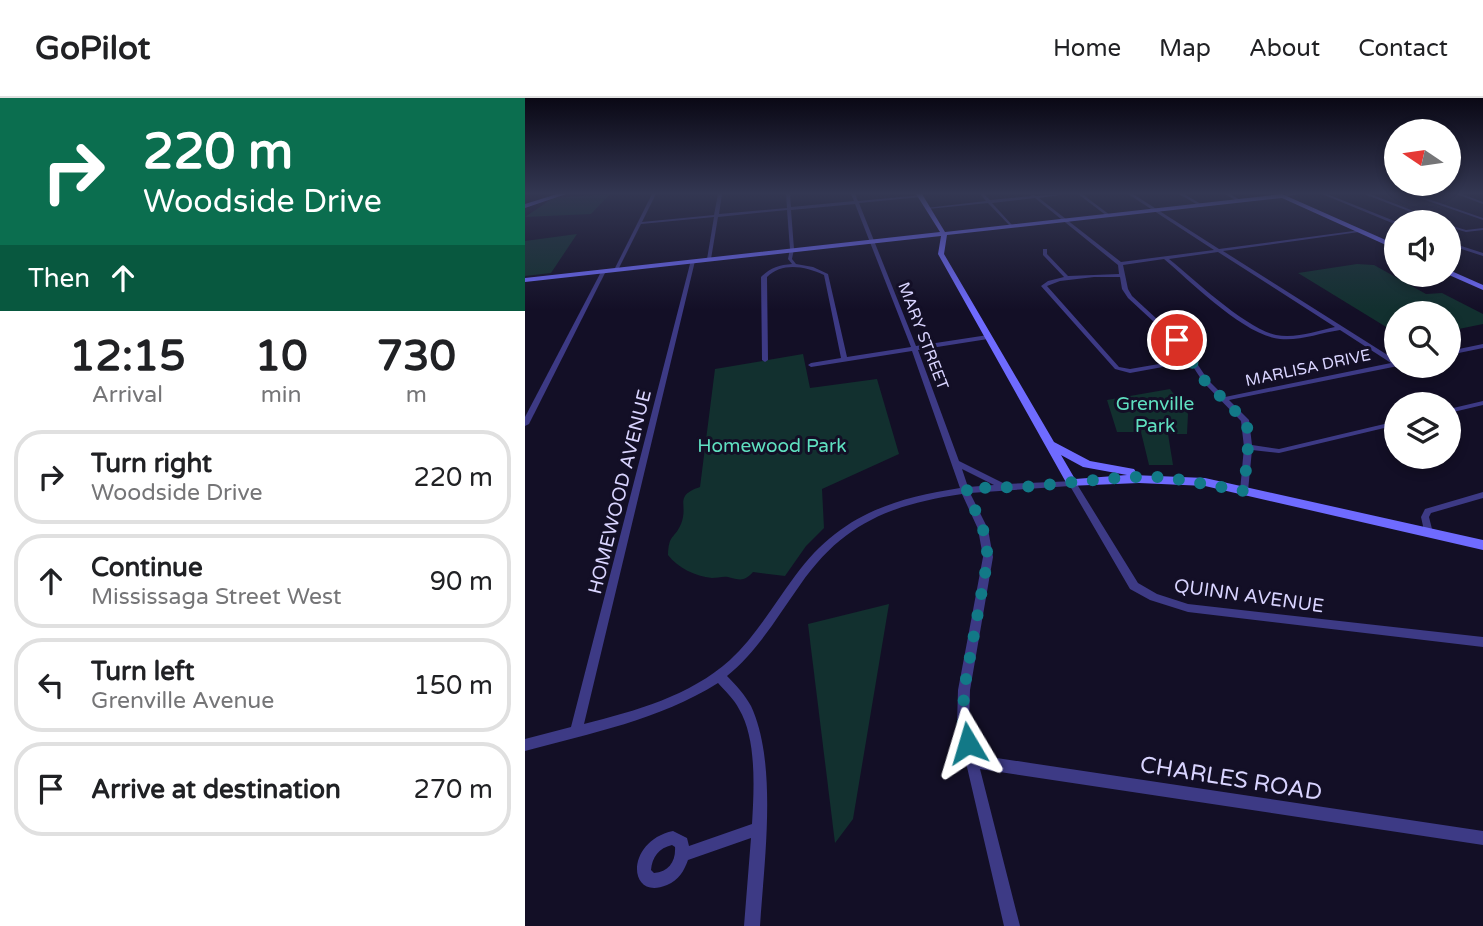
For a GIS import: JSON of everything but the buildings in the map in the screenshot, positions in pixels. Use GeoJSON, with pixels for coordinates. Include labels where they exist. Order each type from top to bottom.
{"type":"FeatureCollection","features":[{"type":"Feature","properties":{"kind":"street"},"geometry":{"type":"LineString","coordinates":[[616,270],[635,233]]}},
{"type":"Feature","properties":{"kind":"street"},"geometry":{"type":"LineString","coordinates":[[709,260],[714,233]]}},
{"type":"Feature","properties":{"kind":"street"},"geometry":{"type":"LineString","coordinates":[[790,233],[790,259],[794,264]]}},
{"type":"Feature","properties":{"kind":"street","name":"MARY STREET"},"geometry":{"type":"LineString","coordinates":[[868,233],[983,529],[988,557],[964,690],[963,724],[1012,926]]}},
{"type":"Feature","properties":{"kind":"street"},"geometry":{"type":"LineString","coordinates":[[525,280],[955,233]]}},
{"type":"Feature","properties":{"kind":"street"},"geometry":{"type":"LineString","coordinates":[[1079,233],[1120,264],[1125,289],[1130,297],[1182,345],[1205,381],[1247,423],[1244,491]]}},
{"type":"Feature","properties":{"kind":"street"},"geometry":{"type":"LineString","coordinates":[[1192,233],[1384,356]]}},
{"type":"Feature","properties":{"kind":"street"},"geometry":{"type":"LineString","coordinates":[[1120,264],[1347,233]]}},
{"type":"Feature","properties":{"kind":"street"},"geometry":{"type":"LineString","coordinates":[[1363,233],[1384,242]]}},
{"type":"Feature","properties":{"kind":"street"},"geometry":{"type":"LineString","coordinates":[[944,234],[941,254],[1072,483]]}},
{"type":"Feature","properties":{"kind":"street"},"geometry":{"type":"LineString","coordinates":[[1461,247],[1483,255]]}},
{"type":"Feature","properties":{"kind":"street"},"geometry":{"type":"LineString","coordinates":[[1045,250],[1045,254],[1068,279]]}},
{"type":"Feature","properties":{"kind":"street"},"geometry":{"type":"LineString","coordinates":[[1164,257],[1260,331],[1272,337],[1341,328]]}},
{"type":"Feature","properties":{"kind":"street","name":"HOMEWOOD AVENUE"},"geometry":{"type":"LineString","coordinates":[[576,731],[693,261]]}},
{"type":"Feature","properties":{"kind":"street"},"geometry":{"type":"LineString","coordinates":[[765,360],[764,277],[771,270],[794,264],[825,274],[844,359]]}},
{"type":"Feature","properties":{"kind":"street"},"geometry":{"type":"LineString","coordinates":[[525,424],[604,271]]}},
{"type":"Feature","properties":{"kind":"street"},"geometry":{"type":"LineString","coordinates":[[1123,275],[1049,281],[1044,286],[1117,368],[1130,371],[1192,360]]}},
{"type":"Feature","properties":{"kind":"street"},"geometry":{"type":"LineString","coordinates":[[1461,278],[1483,288]]}},
{"type":"Feature","properties":{"kind":"street"},"geometry":{"type":"LineString","coordinates":[[811,365],[988,337]]}},
{"type":"Feature","properties":{"kind":"street"},"geometry":{"type":"LineString","coordinates":[[1461,351],[1483,346]]}},
{"type":"Feature","properties":{"kind":"street","name":"MARLISA DRIVE"},"geometry":{"type":"LineString","coordinates":[[1225,399],[1384,367]]}},
{"type":"Feature","properties":{"kind":"street"},"geometry":{"type":"LineString","coordinates":[[1461,408],[1483,402]]}},
{"type":"Feature","properties":{"kind":"street"},"geometry":{"type":"LineString","coordinates":[[1248,447],[1279,451],[1384,426]]}},
{"type":"Feature","properties":{"kind":"street"},"geometry":{"type":"LineString","coordinates":[[1049,443],[1087,464],[1158,477],[1205,482],[1483,545]]}},
{"type":"Feature","properties":{"kind":"street"},"geometry":{"type":"LineString","coordinates":[[956,463],[1004,486]]}},
{"type":"Feature","properties":{"kind":"street"},"geometry":{"type":"LineString","coordinates":[[525,745],[653,708],[719,676],[763,632],[810,562],[839,535],[870,515],[901,503],[966,488],[1158,477]]}},
{"type":"Feature","properties":{"kind":"street","name":"QUINN AVENUE"},"geometry":{"type":"LineString","coordinates":[[1072,483],[1135,586],[1146,595],[1164,602],[1188,608],[1483,642]]}},
{"type":"Feature","properties":{"kind":"street"},"geometry":{"type":"LineString","coordinates":[[1428,533],[1425,517],[1428,511],[1483,495]]}},
{"type":"Feature","properties":{"kind":"street"},"geometry":{"type":"LineString","coordinates":[[719,676],[746,708],[757,737],[760,796],[753,926]]}},
{"type":"Feature","properties":{"kind":"street","name":"CHARLES ROAD"},"geometry":{"type":"LineString","coordinates":[[972,761],[1483,838]]}},
{"type":"Feature","properties":{"kind":"street"},"geometry":{"type":"LineString","coordinates":[[683,855],[757,829]]}},
{"type":"Feature","properties":{"kind":"green space"},"geometry":{"type":"Polygon","coordinates":[[[577,234],[551,273],[525,276],[525,241],[577,234]]]}},
{"type":"Feature","properties":{"kind":"green space"},"geometry":{"type":"Polygon","coordinates":[[[1357,264],[1374,265],[1384,271],[1384,287],[1413,287],[1426,294],[1442,293],[1458,301],[1384,301],[1384,326],[1298,273],[1357,264]]]}},
{"type":"Feature","properties":{"kind":"green space"},"geometry":{"type":"Polygon","coordinates":[[[1461,303],[1483,314],[1483,324],[1461,329],[1461,303]]]}},
{"type":"Feature","properties":{"kind":"green space","name":"Homewood Park"},"geometry":{"type":"Polygon","coordinates":[[[803,354],[810,388],[877,379],[899,454],[822,489],[824,528],[806,546],[785,576],[753,572],[742,579],[712,578],[687,571],[668,555],[671,540],[683,517],[684,498],[700,487],[715,369],[803,354]]]}},
{"type":"Feature","properties":{"kind":"green space","name":"Grenville Park"},"geometry":{"type":"Polygon","coordinates":[[[1170,389],[1188,414],[1187,434],[1168,434],[1173,465],[1149,465],[1141,432],[1117,432],[1107,400],[1170,389]]]}},
{"type":"Feature","properties":{"kind":"green space"},"geometry":{"type":"Polygon","coordinates":[[[889,604],[853,819],[835,843],[808,624],[889,604]]]}},
{"type":"Feature","properties":{"kind":"route"},"geometry":{"type":"LineString","coordinates":[[968,743],[963,724],[964,690],[988,557],[983,529],[966,488],[1023,487],[1126,477],[1165,477],[1244,491],[1247,423],[1205,381],[1177,340]]}}]}
